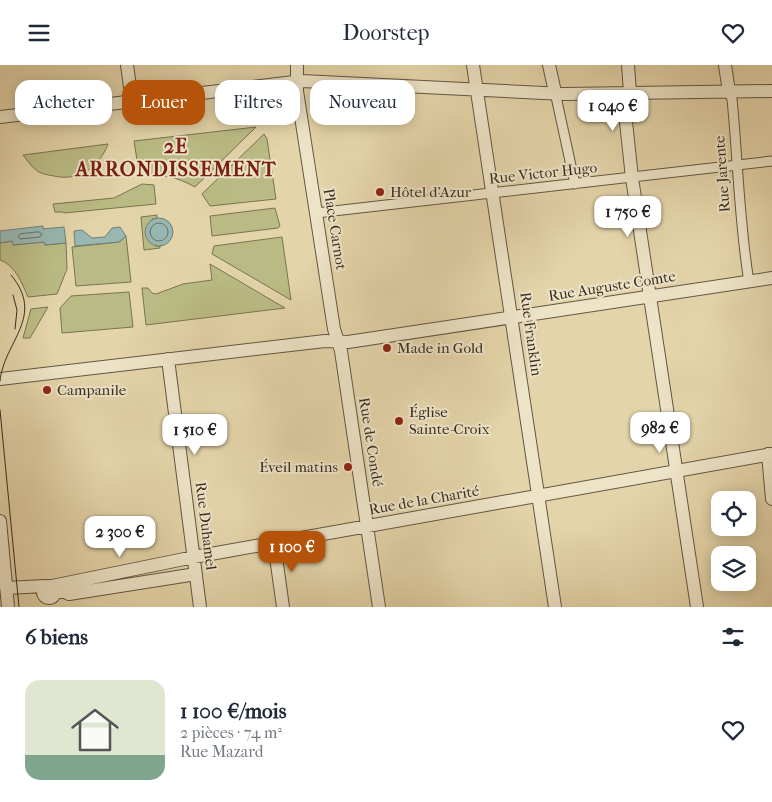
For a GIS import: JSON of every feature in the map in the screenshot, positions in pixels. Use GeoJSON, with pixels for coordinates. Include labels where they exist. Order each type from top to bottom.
{"type":"FeatureCollection","features":[{"type":"Feature","properties":{"kind":"street"},"geometry":{"type":"LineString","coordinates":[[127,65],[129,80]]}},
{"type":"Feature","properties":{"kind":"street"},"geometry":{"type":"LineString","coordinates":[[298,65],[298,80]]}},
{"type":"Feature","properties":{"kind":"street","name":"Rue Franklin"},"geometry":{"type":"LineString","coordinates":[[473,65],[494,192],[555,607]]}},
{"type":"Feature","properties":{"kind":"street"},"geometry":{"type":"LineString","coordinates":[[549,65],[575,184]]}},
{"type":"Feature","properties":{"kind":"street"},"geometry":{"type":"LineString","coordinates":[[628,65],[630,93],[624,103],[632,178],[697,607]]}},
{"type":"Feature","properties":{"kind":"street","name":"Rue Jarente"},"geometry":{"type":"LineString","coordinates":[[724,65],[733,107],[749,282]]}},
{"type":"Feature","properties":{"kind":"street"},"geometry":{"type":"LineString","coordinates":[[300,81],[555,92],[564,94],[772,91]]}},
{"type":"Feature","properties":{"kind":"street","name":"Place Carnot"},"geometry":{"type":"LineString","coordinates":[[300,96],[316,213],[334,329],[338,341]]}},
{"type":"Feature","properties":{"kind":"street"},"geometry":{"type":"LineString","coordinates":[[0,117],[122,102]]}},
{"type":"Feature","properties":{"kind":"street","name":"Rue Victor Hugo"},"geometry":{"type":"LineString","coordinates":[[316,213],[772,161]]}},
{"type":"Feature","properties":{"kind":"street","name":"Rue Auguste Comte"},"geometry":{"type":"LineString","coordinates":[[338,341],[348,342],[772,278]]}},
{"type":"Feature","properties":{"kind":"street"},"geometry":{"type":"LineString","coordinates":[[0,379],[338,341]]}},
{"type":"Feature","properties":{"kind":"street","name":"Rue de Condé"},"geometry":{"type":"LineString","coordinates":[[338,341],[368,527],[378,607]]}},
{"type":"Feature","properties":{"kind":"street","name":"Rue Duhamel"},"geometry":{"type":"LineString","coordinates":[[168,359],[200,607]]}},
{"type":"Feature","properties":{"kind":"street"},"geometry":{"type":"LineString","coordinates":[[770,459],[772,499]]}},
{"type":"Feature","properties":{"kind":"street","name":"Rue de la Charité"},"geometry":{"type":"LineString","coordinates":[[51,589],[194,557],[676,470],[770,459]]}},
{"type":"Feature","properties":{"kind":"street"},"geometry":{"type":"LineString","coordinates":[[0,521],[8,607]]}},
{"type":"Feature","properties":{"kind":"street"},"geometry":{"type":"LineString","coordinates":[[274,543],[283,607]]}},
{"type":"Feature","properties":{"kind":"street","name":"Rue de la Charité"},"geometry":{"type":"LineString","coordinates":[[6,588],[51,589],[64,591],[69,594],[196,573]]}},
{"type":"Feature","properties":{"kind":"green space"},"geometry":{"type":"Polygon","coordinates":[[[256,127],[195,187],[175,178],[139,173],[134,141],[256,127]]]}},
{"type":"Feature","properties":{"kind":"green space"},"geometry":{"type":"Polygon","coordinates":[[[264,134],[267,139],[276,199],[210,206],[202,194],[264,134]]]}},
{"type":"Feature","properties":{"kind":"green space"},"geometry":{"type":"Polygon","coordinates":[[[108,144],[100,159],[94,165],[72,177],[47,175],[40,172],[32,167],[23,155],[108,144]]]}},
{"type":"Feature","properties":{"kind":"green space"},"geometry":{"type":"Polygon","coordinates":[[[142,184],[154,185],[156,204],[64,213],[55,212],[53,204],[114,198],[142,184]]]}},
{"type":"Feature","properties":{"kind":"green space"},"geometry":{"type":"Polygon","coordinates":[[[275,208],[280,226],[278,228],[212,236],[210,216],[275,208]]]}},
{"type":"Feature","properties":{"kind":"green space"},"geometry":{"type":"Polygon","coordinates":[[[157,215],[157,218],[152,219],[155,246],[160,246],[160,248],[144,250],[141,217],[157,215]]]}},
{"type":"Feature","properties":{"kind":"green space"},"geometry":{"type":"Polygon","coordinates":[[[126,236],[131,282],[76,286],[72,247],[119,242],[126,236]]]}},
{"type":"Feature","properties":{"kind":"green space"},"geometry":{"type":"Polygon","coordinates":[[[282,237],[291,300],[212,254],[214,246],[282,237]]]}},
{"type":"Feature","properties":{"kind":"green space"},"geometry":{"type":"Polygon","coordinates":[[[13,241],[13,245],[44,242],[45,245],[66,243],[67,269],[57,294],[28,297],[14,270],[0,260],[0,243],[13,241]]]}},
{"type":"Feature","properties":{"kind":"green space"},"geometry":{"type":"Polygon","coordinates":[[[210,264],[285,308],[146,325],[142,288],[148,288],[152,293],[156,294],[183,284],[212,280],[210,264]]]}},
{"type":"Feature","properties":{"kind":"green space"},"geometry":{"type":"Polygon","coordinates":[[[129,292],[133,327],[62,333],[60,308],[71,296],[129,292]]]}},
{"type":"Feature","properties":{"kind":"green space"},"geometry":{"type":"Polygon","coordinates":[[[48,307],[30,338],[23,338],[31,309],[48,307]]]}},
{"type":"Feature","properties":{"kind":"water"},"geometry":{"type":"Polygon","coordinates":[[[159,218],[169,222],[173,232],[169,242],[159,246],[149,242],[145,232],[149,222],[159,218]]]}},
{"type":"Feature","properties":{"kind":"water"},"geometry":{"type":"Polygon","coordinates":[[[43,226],[43,229],[64,227],[66,243],[45,245],[44,242],[13,245],[12,241],[0,243],[0,231],[43,226]]]}},
{"type":"Feature","properties":{"kind":"water"},"geometry":{"type":"Polygon","coordinates":[[[120,227],[126,236],[119,242],[75,246],[74,231],[82,230],[92,238],[105,237],[112,228],[120,227]]]}},
{"type":"Feature","properties":{"kind":"tram line"},"geometry":{"type":"LineString","coordinates":[[0,381],[8,353],[24,316],[25,304],[21,290],[11,275]]}},
{"type":"Feature","properties":{"kind":"tram line"},"geometry":{"type":"LineString","coordinates":[[13,295],[17,310],[15,329]]}},
{"type":"Feature","properties":{"kind":"tram line"},"geometry":{"type":"LineString","coordinates":[[0,410],[19,607]]}},
{"type":"Feature","properties":{"kind":"place","name":"Hôtel d'Azur"},"geometry":{"type":"Point","coordinates":[380,192]}},
{"type":"Feature","properties":{"kind":"place","name":"Made in Gold"},"geometry":{"type":"Point","coordinates":[387,348]}},
{"type":"Feature","properties":{"kind":"place","name":"Campanile"},"geometry":{"type":"Point","coordinates":[47,390]}},
{"type":"Feature","properties":{"kind":"place","name":"Église Sainte-Croix"},"geometry":{"type":"Point","coordinates":[399,421]}},
{"type":"Feature","properties":{"kind":"place","name":"Éveil matins"},"geometry":{"type":"Point","coordinates":[348,467]}},
{"type":"Feature","properties":{"kind":"district","name":"2E ARRONDISSEMENT"},"geometry":{"type":"Point","coordinates":[176,158]}}]}
